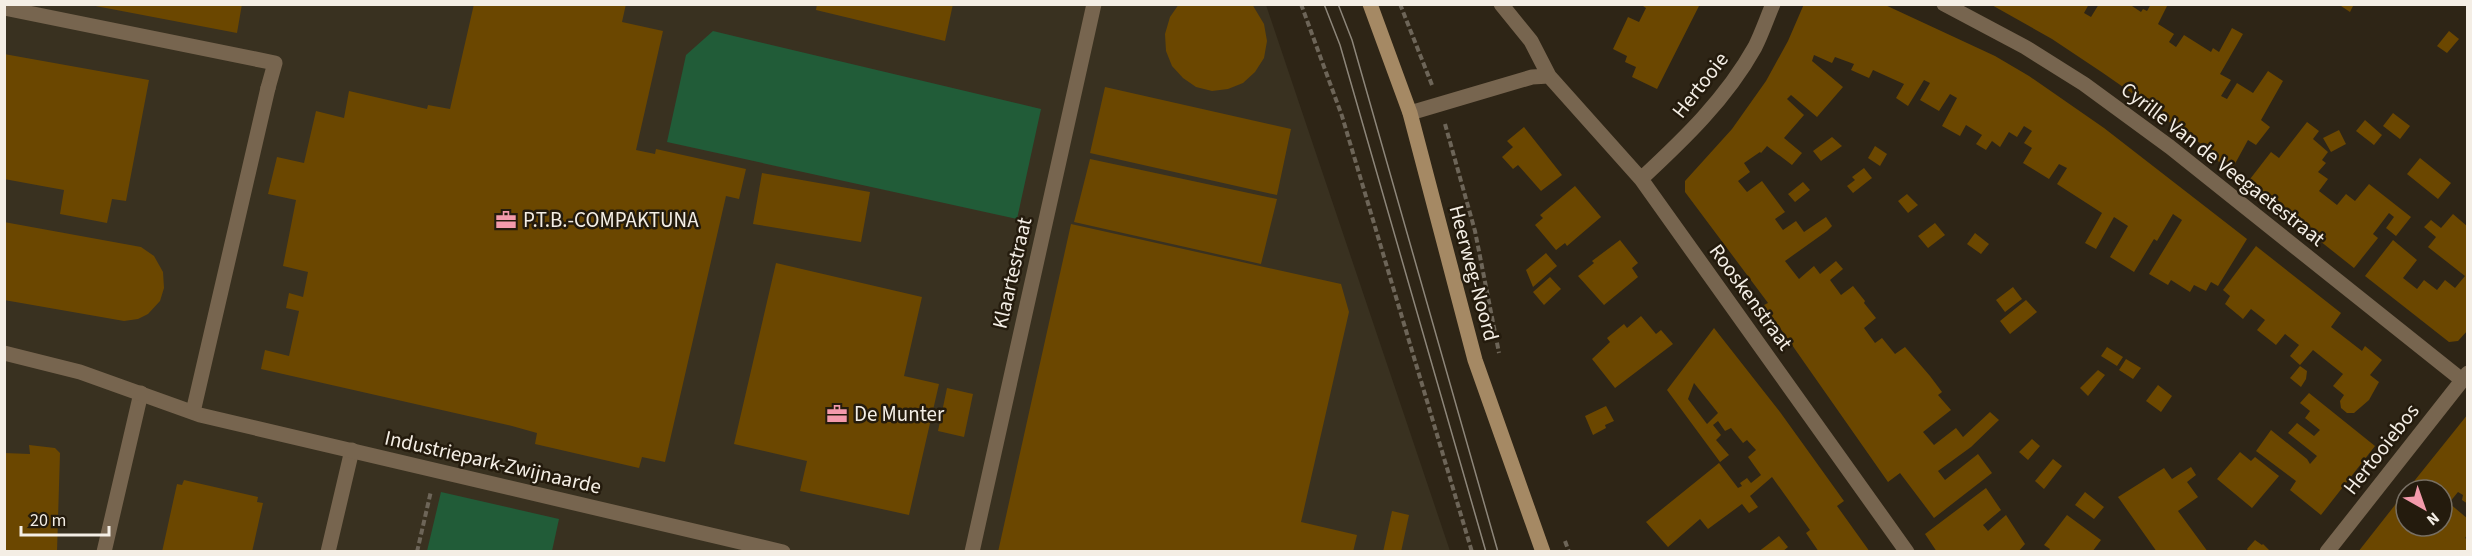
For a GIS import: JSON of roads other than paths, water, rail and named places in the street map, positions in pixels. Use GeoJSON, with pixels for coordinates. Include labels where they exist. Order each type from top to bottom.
{"type":"FeatureCollection","features":[{"type":"Feature","properties":{"kind":"street","name":"Klaartestraat"},"geometry":{"type":"LineString","coordinates":[[972,552],[1094,4]]}},
{"type":"Feature","properties":{"kind":"street","name":"Heerweg-Noord"},"geometry":{"type":"LineString","coordinates":[[1370,4],[1410,113],[1475,360],[1543,552]]}},
{"type":"Feature","properties":{"kind":"street","name":"Rooskenstraat"},"geometry":{"type":"LineString","coordinates":[[1501,4],[1532,41],[1549,76],[1641,179],[1907,552]]}},
{"type":"Feature","properties":{"kind":"street","name":"Hertooie"},"geometry":{"type":"LineString","coordinates":[[1641,179],[1691,132],[1726,91],[1755,46],[1773,4]]}},
{"type":"Feature","properties":{"kind":"street","name":"Cyrille Van de Veegaetestraat"},"geometry":{"type":"LineString","coordinates":[[1944,4],[2025,47],[2084,84],[2170,147],[2465,376]]}},
{"type":"Feature","properties":{"kind":"street"},"geometry":{"type":"LineString","coordinates":[[4,8],[275,63],[193,412]]}},
{"type":"Feature","properties":{"kind":"street"},"geometry":{"type":"LineString","coordinates":[[1410,113],[1532,77],[1549,76]]}},
{"type":"Feature","properties":{"kind":"street","name":"Industriepark-Zwijnaarde"},"geometry":{"type":"LineString","coordinates":[[4,353],[80,372],[193,412],[783,552]]}},
{"type":"Feature","properties":{"kind":"street","name":"Hertooiebos"},"geometry":{"type":"LineString","coordinates":[[2327,552],[2465,376]]}},
{"type":"Feature","properties":{"kind":"street"},"geometry":{"type":"LineString","coordinates":[[104,552],[141,393]]}},
{"type":"Feature","properties":{"kind":"street"},"geometry":{"type":"LineString","coordinates":[[328,552],[352,450]]}},
{"type":"Feature","properties":{"kind":"tram line"},"geometry":{"type":"LineString","coordinates":[[1324,4],[1340,45],[1486,552]]}},
{"type":"Feature","properties":{"kind":"tram line"},"geometry":{"type":"LineString","coordinates":[[1338,4],[1352,40],[1498,552]]}},
{"type":"Feature","properties":{"kind":"place","name":"P.T.B.-COMPAKTUNA"},"geometry":{"type":"Point","coordinates":[506,220]}},
{"type":"Feature","properties":{"kind":"place","name":"De Munter"},"geometry":{"type":"Point","coordinates":[837,414]}}]}
